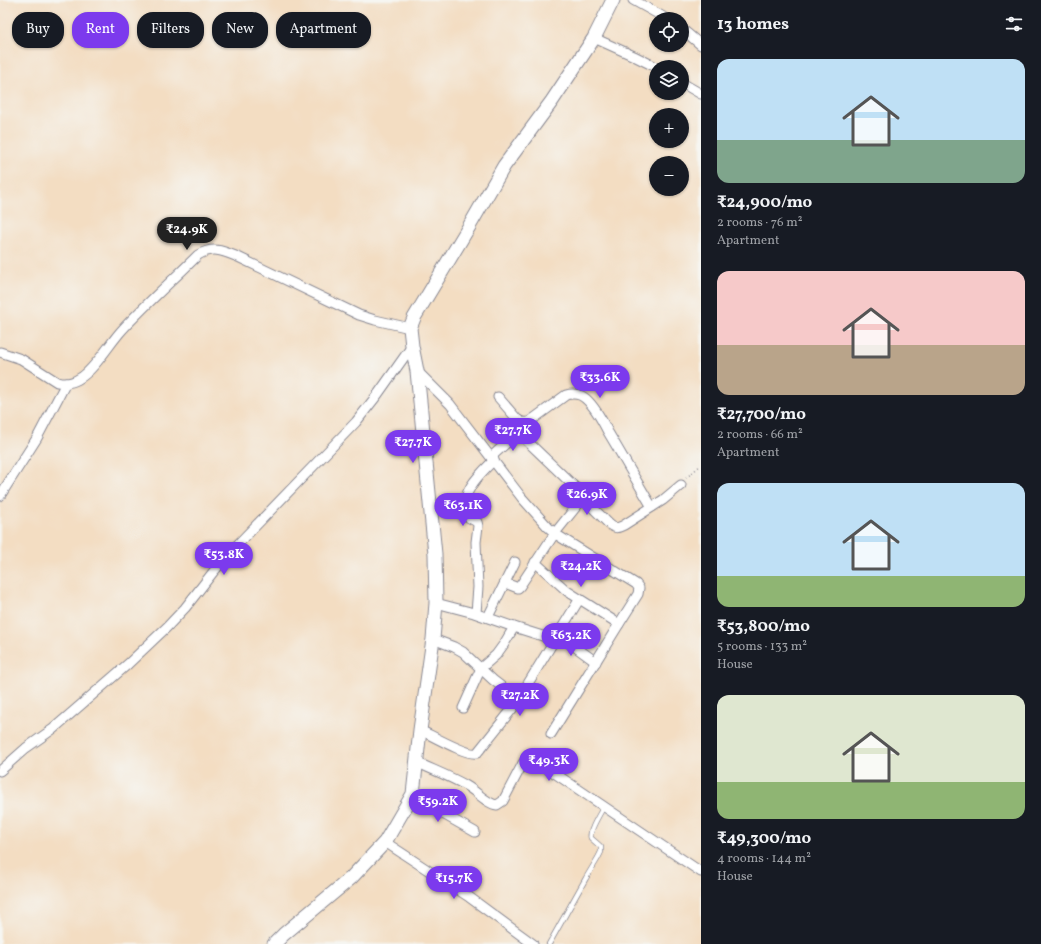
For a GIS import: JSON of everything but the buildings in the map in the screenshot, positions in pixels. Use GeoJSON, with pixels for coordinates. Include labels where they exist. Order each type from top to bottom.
{"type":"FeatureCollection","features":[{"type":"Feature","properties":{"kind":"street"},"geometry":{"type":"LineString","coordinates":[[274,944],[296,923],[351,878],[385,842],[413,794],[420,730],[433,639],[436,603],[435,554],[417,371],[410,328],[414,318],[504,166],[552,101],[594,38],[613,0]]}},
{"type":"Feature","properties":{"kind":"street"},"geometry":{"type":"LineString","coordinates":[[633,0],[654,12]]}},
{"type":"Feature","properties":{"kind":"street"},"geometry":{"type":"LineString","coordinates":[[689,34],[701,44]]}},
{"type":"Feature","properties":{"kind":"street"},"geometry":{"type":"LineString","coordinates":[[594,38],[649,64]]}},
{"type":"Feature","properties":{"kind":"street"},"geometry":{"type":"LineString","coordinates":[[689,87],[701,94]]}},
{"type":"Feature","properties":{"kind":"street"},"geometry":{"type":"LineString","coordinates":[[0,352],[21,359],[57,382],[66,383],[80,378],[89,371],[120,331],[134,317],[198,255],[210,250],[224,251],[238,257],[359,315],[410,328]]}},
{"type":"Feature","properties":{"kind":"street"},"geometry":{"type":"LineString","coordinates":[[0,771],[26,748],[53,729],[128,664],[167,627],[185,608],[214,571],[240,542],[352,427],[378,394],[412,346]]}},
{"type":"Feature","properties":{"kind":"street"},"geometry":{"type":"LineString","coordinates":[[417,371],[450,404],[533,511],[548,527],[638,586],[638,594],[551,734]]}},
{"type":"Feature","properties":{"kind":"street"},"geometry":{"type":"LineString","coordinates":[[0,496],[37,438],[66,383]]}},
{"type":"Feature","properties":{"kind":"street"},"geometry":{"type":"LineString","coordinates":[[476,613],[478,587],[476,542],[478,526],[477,522],[464,515],[464,507],[470,486],[520,426],[566,395],[573,394],[586,398],[600,418],[652,507]]}},
{"type":"Feature","properties":{"kind":"street"},"geometry":{"type":"LineString","coordinates":[[498,397],[520,426],[527,441],[578,489],[610,525],[617,528],[624,525],[652,507],[680,485]]}},
{"type":"Feature","properties":{"kind":"street"},"geometry":{"type":"LineString","coordinates":[[505,583],[519,588],[555,533],[584,497]]}},
{"type":"Feature","properties":{"kind":"street"},"geometry":{"type":"LineString","coordinates":[[488,617],[515,562]]}},
{"type":"Feature","properties":{"kind":"street"},"geometry":{"type":"LineString","coordinates":[[535,562],[558,584],[579,600],[619,624]]}},
{"type":"Feature","properties":{"kind":"street"},"geometry":{"type":"LineString","coordinates":[[420,730],[463,751],[475,754],[479,752],[513,708],[579,600]]}},
{"type":"Feature","properties":{"kind":"street"},"geometry":{"type":"LineString","coordinates":[[436,603],[476,613],[514,627],[557,637],[596,662]]}},
{"type":"Feature","properties":{"kind":"street"},"geometry":{"type":"LineString","coordinates":[[463,708],[481,668],[496,655],[514,627]]}},
{"type":"Feature","properties":{"kind":"street"},"geometry":{"type":"LineString","coordinates":[[433,639],[463,652],[493,680],[518,700]]}},
{"type":"Feature","properties":{"kind":"street"},"geometry":{"type":"LineString","coordinates":[[416,762],[467,786],[492,804],[497,805],[503,801],[523,763],[526,760],[533,760],[701,872]]}},
{"type":"Feature","properties":{"kind":"street"},"geometry":{"type":"LineString","coordinates":[[413,794],[443,814],[475,832]]}},
{"type":"Feature","properties":{"kind":"street"},"geometry":{"type":"LineString","coordinates":[[385,842],[469,897],[533,944]]}},
{"type":"Feature","properties":{"kind":"lane"},"geometry":{"type":"LineString","coordinates":[[549,944],[601,852],[600,847],[590,835],[604,806]]}},
{"type":"Feature","properties":{"kind":"path"},"geometry":{"type":"LineString","coordinates":[[680,485],[701,465]]}}]}
